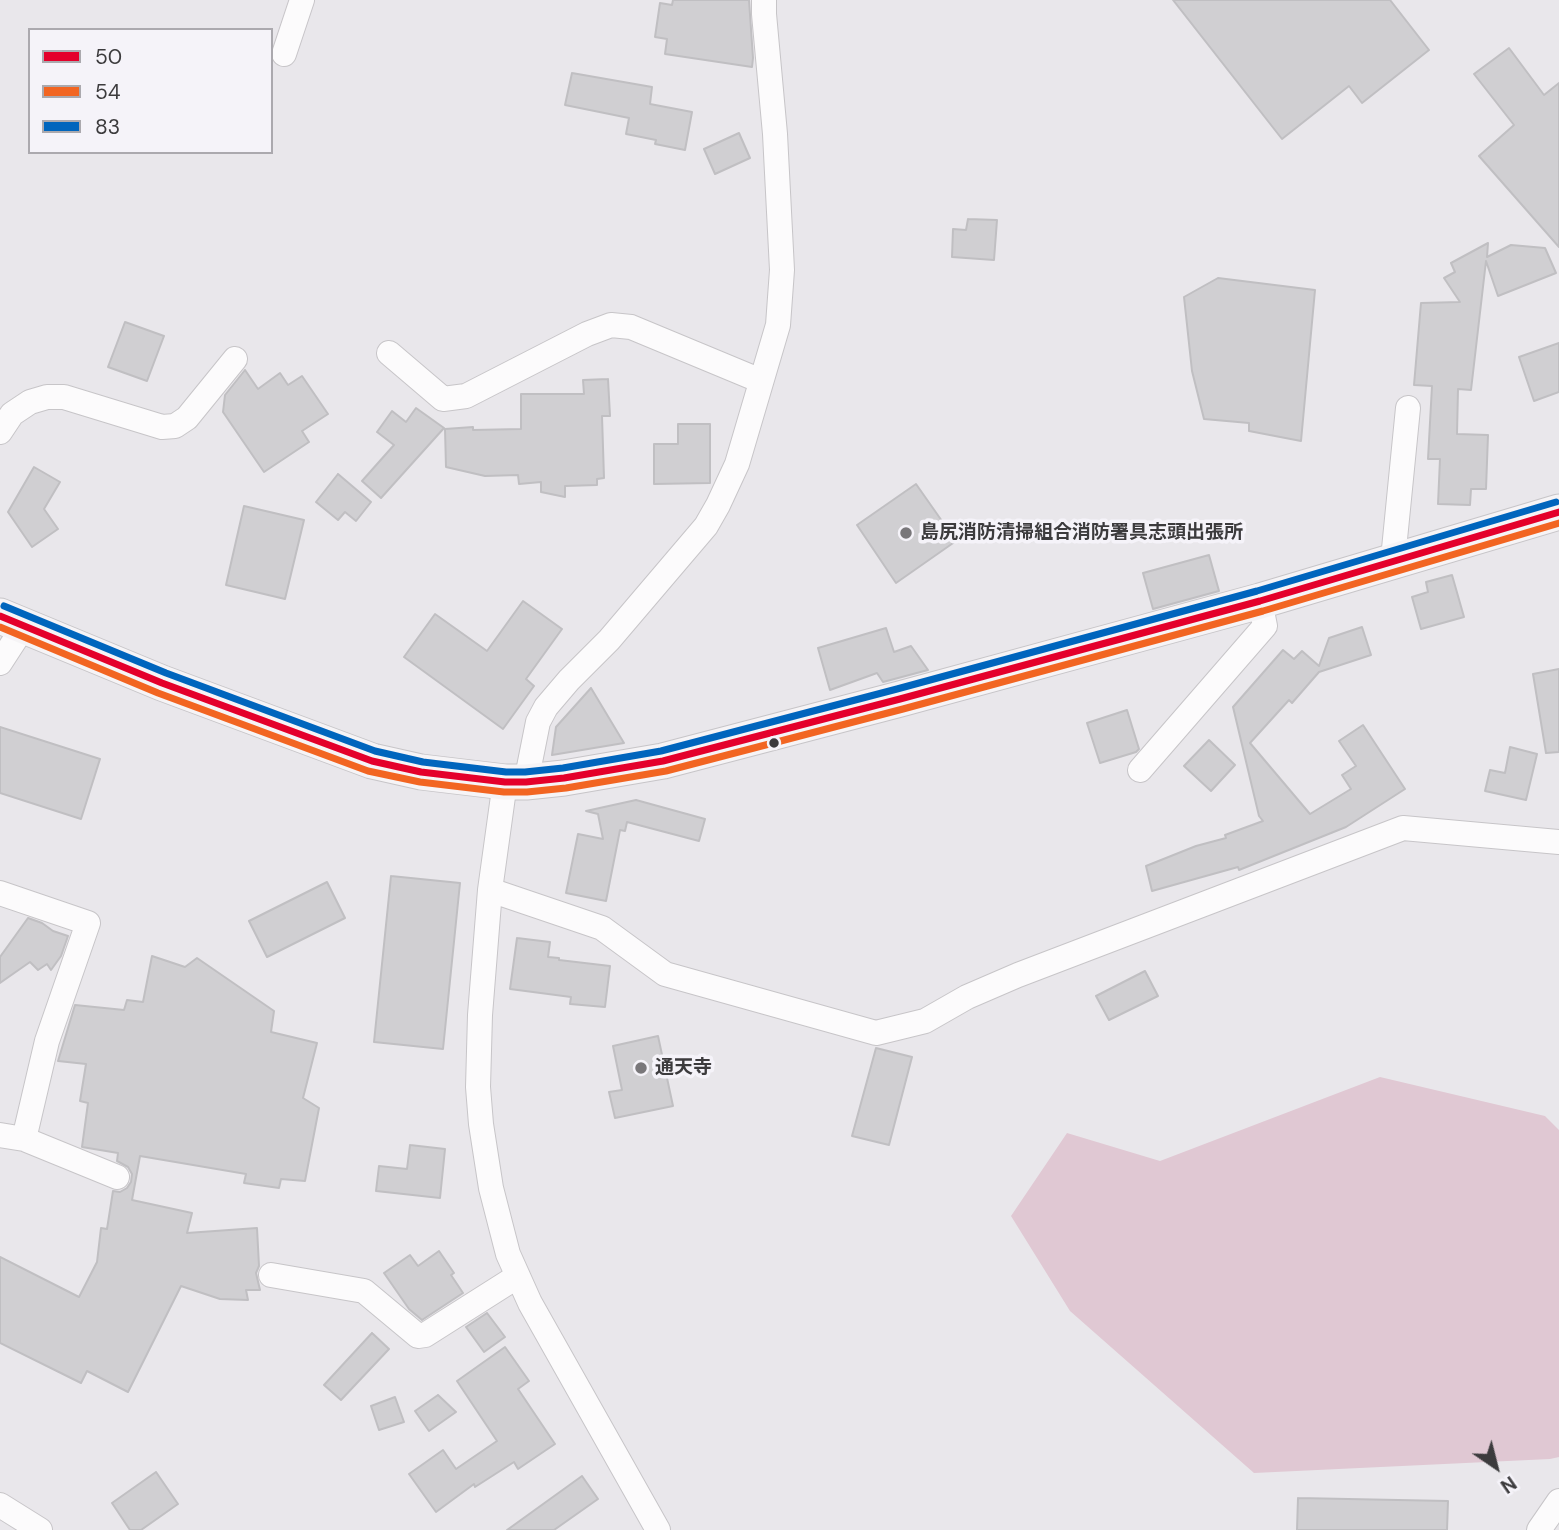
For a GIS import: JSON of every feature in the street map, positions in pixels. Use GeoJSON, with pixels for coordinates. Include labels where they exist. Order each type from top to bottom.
{"type":"FeatureCollection","features":[{"type":"Feature","properties":{"kind":"main road"},"geometry":{"type":"LineString","coordinates":[[12,621],[162,683],[372,761],[421,772],[515,782],[564,778],[663,761],[1260,601],[1559,512]]}},
{"type":"Feature","properties":{"kind":"street"},"geometry":{"type":"LineString","coordinates":[[284,54],[302,0]]}},
{"type":"Feature","properties":{"kind":"street"},"geometry":{"type":"LineString","coordinates":[[658,1530],[549,1338],[508,1254],[491,1188],[481,1124],[478,1087],[480,1015],[490,890],[515,782],[538,722],[546,707],[569,680],[609,640],[706,526],[737,464],[778,325],[782,270],[764,0]]}},
{"type":"Feature","properties":{"kind":"street"},"geometry":{"type":"LineString","coordinates":[[389,353],[443,399],[466,396],[587,334],[611,326],[631,327],[761,380]]}},
{"type":"Feature","properties":{"kind":"street"},"geometry":{"type":"LineString","coordinates":[[2,424],[30,402],[47,397],[64,397],[162,427],[175,426],[187,418],[235,359]]}},
{"type":"Feature","properties":{"kind":"street"},"geometry":{"type":"LineString","coordinates":[[1395,562],[1408,408]]}},
{"type":"Feature","properties":{"kind":"street"},"geometry":{"type":"LineString","coordinates":[[1140,770],[1265,626],[1260,601]]}},
{"type":"Feature","properties":{"kind":"street"},"geometry":{"type":"LineString","coordinates":[[0,663],[12,621]]}},
{"type":"Feature","properties":{"kind":"street"},"geometry":{"type":"LineString","coordinates":[[490,890],[602,928],[665,974],[876,1033],[925,1021],[967,997],[1018,975],[1403,828],[1559,842]]}},
{"type":"Feature","properties":{"kind":"street"},"geometry":{"type":"LineString","coordinates":[[0,893],[88,923],[12,1137],[117,1177]]}},
{"type":"Feature","properties":{"kind":"street"},"geometry":{"type":"LineString","coordinates":[[271,1275],[364,1291],[418,1336],[425,1335],[518,1276]]}},
{"type":"Feature","properties":{"kind":"street"},"geometry":{"type":"LineString","coordinates":[[1539,1530],[1559,1501]]}},
{"type":"Feature","properties":{"kind":"street"},"geometry":{"type":"LineString","coordinates":[[0,1505],[40,1530]]}},
{"type":"Feature","properties":{"kind":"shaded area"},"geometry":{"type":"Polygon","coordinates":[[[1380,1077],[1545,1116],[1559,1130],[1559,1457],[1254,1473],[1070,1311],[1011,1216],[1067,1133],[1160,1161],[1380,1077]]]}},
{"type":"Feature","properties":{"kind":"building"},"geometry":{"type":"Polygon","coordinates":[[[673,0],[749,0],[752,67],[665,54],[667,39],[655,37],[660,3],[672,5],[673,0]]]}},
{"type":"Feature","properties":{"kind":"building"},"geometry":{"type":"Polygon","coordinates":[[[1173,0],[1390,0],[1429,50],[1362,103],[1349,86],[1282,139],[1173,0]]]}},
{"type":"Feature","properties":{"kind":"building"},"geometry":{"type":"Polygon","coordinates":[[[1509,48],[1544,95],[1559,83],[1559,247],[1479,156],[1514,125],[1474,74],[1509,48]]]}},
{"type":"Feature","properties":{"kind":"building"},"geometry":{"type":"Polygon","coordinates":[[[572,73],[652,87],[650,104],[692,112],[685,150],[626,134],[629,118],[565,105],[572,73]]]}},
{"type":"Feature","properties":{"kind":"building"},"geometry":{"type":"Polygon","coordinates":[[[739,133],[750,158],[715,174],[704,149],[739,133]]]}},
{"type":"Feature","properties":{"kind":"building"},"geometry":{"type":"Polygon","coordinates":[[[968,219],[997,220],[994,260],[952,257],[953,229],[966,230],[968,219]]]}},
{"type":"Feature","properties":{"kind":"building"},"geometry":{"type":"Polygon","coordinates":[[[1488,243],[1487,257],[1511,245],[1545,248],[1556,273],[1498,296],[1486,261],[1471,390],[1458,389],[1457,434],[1488,435],[1486,489],[1471,489],[1470,505],[1438,504],[1440,459],[1428,459],[1432,386],[1414,385],[1421,303],[1460,302],[1444,278],[1455,272],[1451,263],[1488,243]]]}},
{"type":"Feature","properties":{"kind":"building"},"geometry":{"type":"Polygon","coordinates":[[[1218,278],[1315,290],[1301,441],[1249,431],[1249,423],[1204,419],[1192,371],[1184,297],[1218,278]]]}},
{"type":"Feature","properties":{"kind":"building"},"geometry":{"type":"Polygon","coordinates":[[[125,322],[164,336],[147,381],[108,367],[125,322]]]}},
{"type":"Feature","properties":{"kind":"building"},"geometry":{"type":"Polygon","coordinates":[[[1559,343],[1559,392],[1534,401],[1519,357],[1559,343]]]}},
{"type":"Feature","properties":{"kind":"building"},"geometry":{"type":"Polygon","coordinates":[[[245,370],[258,389],[280,373],[288,385],[302,376],[328,414],[302,431],[309,442],[264,472],[223,412],[225,395],[245,370]]]}},
{"type":"Feature","properties":{"kind":"building"},"geometry":{"type":"Polygon","coordinates":[[[608,379],[610,416],[602,416],[604,478],[597,479],[597,485],[565,486],[565,497],[541,492],[541,482],[519,484],[518,475],[485,476],[446,467],[445,429],[521,429],[521,394],[584,394],[583,380],[608,379]]]}},
{"type":"Feature","properties":{"kind":"building"},"geometry":{"type":"Polygon","coordinates":[[[416,408],[444,428],[381,498],[362,481],[394,445],[377,432],[392,411],[406,422],[416,408]]]}},
{"type":"Feature","properties":{"kind":"building"},"geometry":{"type":"Polygon","coordinates":[[[678,424],[710,424],[710,483],[654,484],[654,444],[678,444],[678,424]]]}},
{"type":"Feature","properties":{"kind":"building"},"geometry":{"type":"Polygon","coordinates":[[[34,467],[60,482],[44,509],[58,529],[32,547],[8,512],[34,467]]]}},
{"type":"Feature","properties":{"kind":"building"},"geometry":{"type":"Polygon","coordinates":[[[338,474],[371,502],[356,521],[345,512],[338,520],[316,502],[338,474]]]}},
{"type":"Feature","properties":{"kind":"building","name":"島尻消防清掃組合消防署具志頭出張所"},"geometry":{"type":"Polygon","coordinates":[[[916,484],[956,541],[896,583],[857,525],[916,484]]]}},
{"type":"Feature","properties":{"kind":"building"},"geometry":{"type":"Polygon","coordinates":[[[244,506],[304,520],[285,599],[226,585],[244,506]]]}},
{"type":"Feature","properties":{"kind":"building"},"geometry":{"type":"Polygon","coordinates":[[[1209,555],[1219,591],[1153,609],[1143,573],[1209,555]]]}},
{"type":"Feature","properties":{"kind":"building"},"geometry":{"type":"Polygon","coordinates":[[[1452,575],[1464,617],[1421,629],[1412,597],[1428,592],[1426,582],[1452,575]]]}},
{"type":"Feature","properties":{"kind":"building"},"geometry":{"type":"Polygon","coordinates":[[[523,601],[562,629],[526,679],[534,686],[503,729],[404,657],[435,614],[487,651],[523,601]]]}},
{"type":"Feature","properties":{"kind":"building"},"geometry":{"type":"Polygon","coordinates":[[[1362,627],[1371,655],[1319,672],[1292,703],[1289,700],[1250,743],[1310,814],[1351,789],[1342,775],[1356,766],[1339,741],[1363,725],[1405,789],[1346,827],[1239,870],[1238,867],[1152,891],[1146,866],[1196,846],[1226,838],[1225,835],[1263,821],[1259,816],[1233,707],[1283,650],[1294,659],[1302,651],[1319,666],[1329,638],[1362,627]]]}},
{"type":"Feature","properties":{"kind":"building"},"geometry":{"type":"Polygon","coordinates":[[[886,628],[894,652],[911,646],[928,670],[883,682],[877,673],[830,690],[818,648],[886,628]]]}},
{"type":"Feature","properties":{"kind":"building"},"geometry":{"type":"Polygon","coordinates":[[[1559,669],[1559,752],[1546,753],[1533,674],[1559,669]]]}},
{"type":"Feature","properties":{"kind":"building"},"geometry":{"type":"Polygon","coordinates":[[[591,688],[624,743],[552,755],[556,727],[591,688]]]}},
{"type":"Feature","properties":{"kind":"building"},"geometry":{"type":"Polygon","coordinates":[[[1127,710],[1139,749],[1100,763],[1087,723],[1127,710]]]}},
{"type":"Feature","properties":{"kind":"building"},"geometry":{"type":"Polygon","coordinates":[[[0,727],[100,759],[81,819],[0,793],[0,727]]]}},
{"type":"Feature","properties":{"kind":"building"},"geometry":{"type":"Polygon","coordinates":[[[1209,740],[1235,765],[1211,791],[1184,766],[1209,740]]]}},
{"type":"Feature","properties":{"kind":"building"},"geometry":{"type":"Polygon","coordinates":[[[1510,747],[1537,754],[1526,800],[1485,791],[1490,770],[1505,773],[1510,747]]]}},
{"type":"Feature","properties":{"kind":"building"},"geometry":{"type":"Polygon","coordinates":[[[636,800],[705,819],[699,841],[627,822],[625,831],[620,830],[606,901],[566,893],[578,834],[603,839],[598,814],[586,811],[636,800]]]}},
{"type":"Feature","properties":{"kind":"building"},"geometry":{"type":"Polygon","coordinates":[[[391,876],[460,883],[443,1049],[374,1042],[391,876]]]}},
{"type":"Feature","properties":{"kind":"building"},"geometry":{"type":"Polygon","coordinates":[[[327,882],[345,918],[267,957],[249,921],[327,882]]]}},
{"type":"Feature","properties":{"kind":"building"},"geometry":{"type":"Polygon","coordinates":[[[28,918],[68,936],[61,956],[51,970],[47,964],[38,970],[30,962],[0,983],[0,957],[28,918]]]}},
{"type":"Feature","properties":{"kind":"building"},"geometry":{"type":"Polygon","coordinates":[[[517,938],[550,942],[548,957],[610,966],[605,1007],[570,1004],[571,997],[510,989],[517,938]]]}},
{"type":"Feature","properties":{"kind":"building"},"geometry":{"type":"Polygon","coordinates":[[[152,956],[185,967],[197,958],[274,1011],[271,1032],[317,1043],[303,1098],[319,1108],[305,1181],[281,1179],[279,1188],[244,1183],[246,1174],[140,1156],[132,1200],[192,1213],[187,1233],[257,1228],[259,1266],[256,1273],[260,1290],[246,1290],[248,1300],[220,1299],[181,1286],[128,1392],[87,1371],[81,1383],[0,1343],[0,1257],[79,1297],[97,1262],[101,1228],[107,1229],[113,1191],[120,1192],[127,1188],[132,1174],[128,1167],[117,1161],[118,1153],[82,1147],[88,1103],[80,1101],[86,1064],[58,1061],[75,1005],[124,1010],[127,1000],[143,1002],[152,956]]]}},
{"type":"Feature","properties":{"kind":"building"},"geometry":{"type":"Polygon","coordinates":[[[1145,971],[1158,996],[1109,1020],[1096,996],[1145,971]]]}},
{"type":"Feature","properties":{"kind":"building","name":"通天寺"},"geometry":{"type":"Polygon","coordinates":[[[658,1036],[673,1106],[615,1118],[609,1092],[622,1090],[613,1046],[658,1036]]]}},
{"type":"Feature","properties":{"kind":"building"},"geometry":{"type":"Polygon","coordinates":[[[876,1048],[912,1057],[889,1145],[852,1136],[876,1048]]]}},
{"type":"Feature","properties":{"kind":"building"},"geometry":{"type":"Polygon","coordinates":[[[410,1145],[445,1149],[440,1198],[376,1191],[379,1166],[407,1169],[410,1145]]]}},
{"type":"Feature","properties":{"kind":"building"},"geometry":{"type":"Polygon","coordinates":[[[439,1251],[454,1273],[451,1275],[463,1293],[422,1320],[409,1309],[384,1273],[410,1255],[418,1266],[439,1251]]]}},
{"type":"Feature","properties":{"kind":"building"},"geometry":{"type":"Polygon","coordinates":[[[487,1313],[505,1337],[484,1352],[466,1327],[487,1313]]]}},
{"type":"Feature","properties":{"kind":"building"},"geometry":{"type":"Polygon","coordinates":[[[372,1333],[389,1349],[341,1400],[324,1385],[372,1333]]]}},
{"type":"Feature","properties":{"kind":"building"},"geometry":{"type":"Polygon","coordinates":[[[505,1347],[529,1381],[518,1389],[555,1444],[518,1469],[514,1462],[475,1487],[474,1484],[436,1512],[409,1474],[443,1450],[456,1469],[497,1441],[457,1381],[505,1347]]]}},
{"type":"Feature","properties":{"kind":"building"},"geometry":{"type":"Polygon","coordinates":[[[438,1395],[456,1412],[429,1431],[415,1411],[438,1395]]]}},
{"type":"Feature","properties":{"kind":"building"},"geometry":{"type":"Polygon","coordinates":[[[395,1397],[404,1422],[379,1430],[371,1406],[395,1397]]]}},
{"type":"Feature","properties":{"kind":"building"},"geometry":{"type":"Polygon","coordinates":[[[156,1472],[178,1504],[141,1530],[130,1530],[112,1503],[156,1472]]]}},
{"type":"Feature","properties":{"kind":"building"},"geometry":{"type":"Polygon","coordinates":[[[582,1476],[598,1499],[554,1530],[507,1530],[582,1476]]]}},
{"type":"Feature","properties":{"kind":"building"},"geometry":{"type":"Polygon","coordinates":[[[1298,1498],[1448,1501],[1447,1530],[1297,1530],[1298,1498]]]}},
{"type":"Feature","properties":{"kind":"transit line","name":"83"},"geometry":{"type":"LineString","coordinates":[[4,606],[166,673],[375,751],[423,762],[525,772],[661,751],[1257,591],[1556,502]]}},
{"type":"Feature","properties":{"kind":"transit line","name":"50"},"geometry":{"type":"LineString","coordinates":[[0,616],[162,683],[372,761],[421,772],[526,782],[663,761],[1260,601],[1559,512]]}},
{"type":"Feature","properties":{"kind":"transit line","name":"54"},"geometry":{"type":"LineString","coordinates":[[0,627],[158,693],[368,771],[420,782],[504,792],[527,792],[666,771],[1263,611],[1559,523]]}},
{"type":"Feature","properties":{"kind":"place","name":"島尻消防清掃組合消防署具志頭出張所"},"geometry":{"type":"Point","coordinates":[906,533]}},
{"type":"Feature","properties":{"kind":"place","name":"通天寺"},"geometry":{"type":"Point","coordinates":[641,1068]}}]}
